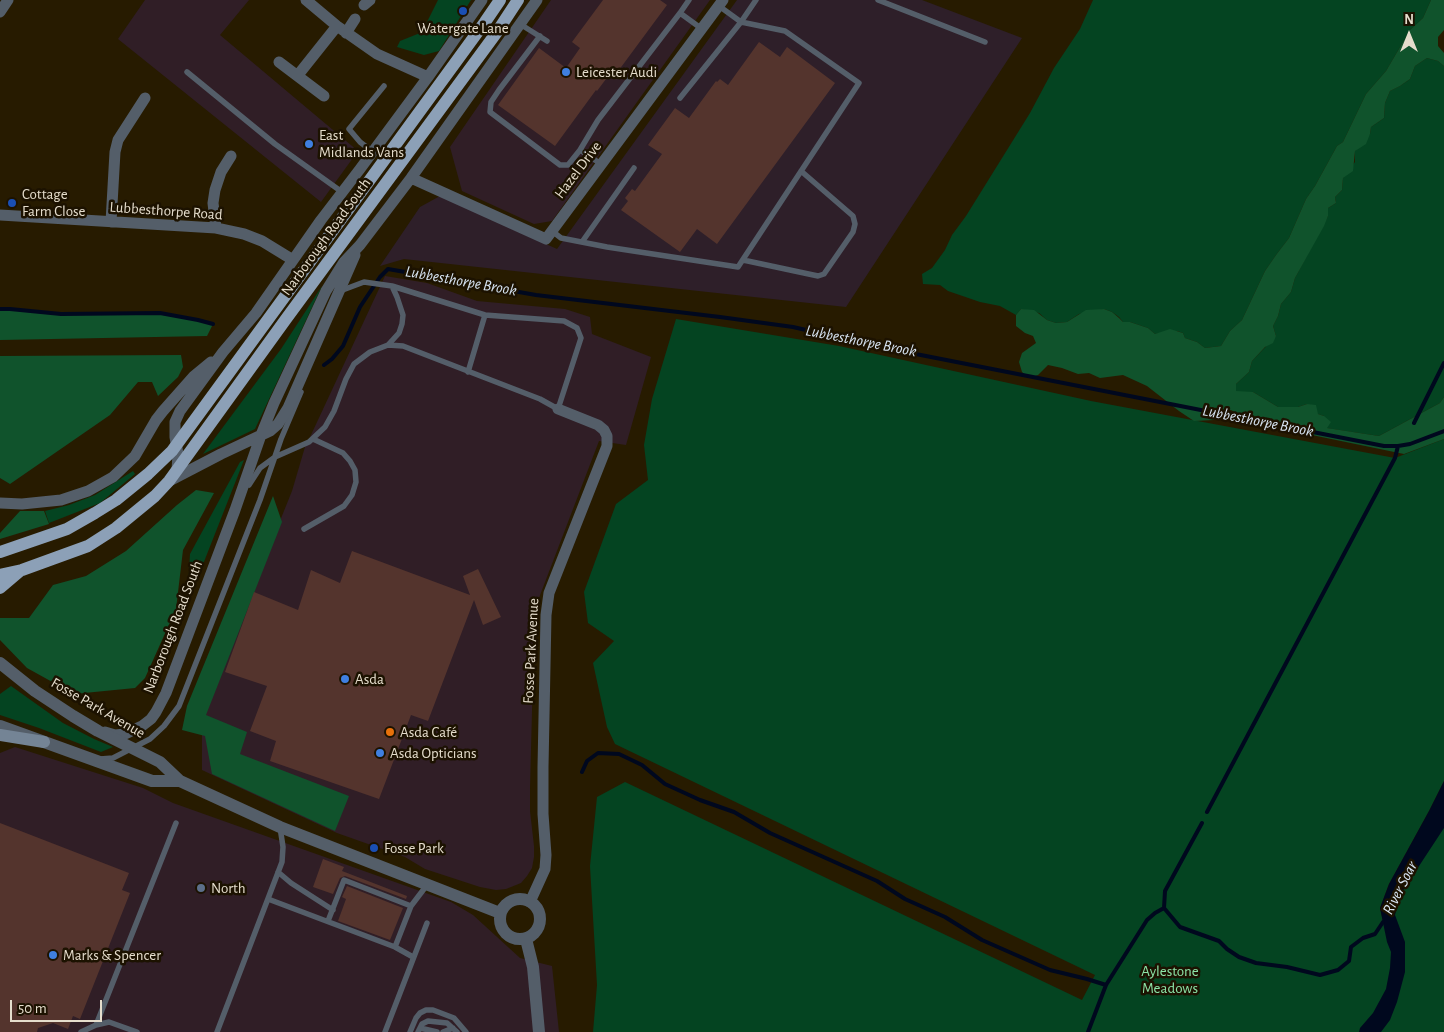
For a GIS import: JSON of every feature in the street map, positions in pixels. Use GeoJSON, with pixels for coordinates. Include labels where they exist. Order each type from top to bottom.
{"type":"FeatureCollection","features":[{"type":"Feature","properties":{"kind":"main road","name":"Narborough Road South"},"geometry":{"type":"LineString","coordinates":[[0,552],[67,529],[96,514],[148,474],[172,450],[486,22],[500,0]]}},
{"type":"Feature","properties":{"kind":"main road","name":"Narborough Road South"},"geometry":{"type":"LineString","coordinates":[[0,574],[22,570],[88,546],[116,528],[155,496],[169,481],[497,32],[518,0]]}},
{"type":"Feature","properties":{"kind":"main road"},"geometry":{"type":"LineString","coordinates":[[0,588],[22,570]]}},
{"type":"Feature","properties":{"kind":"main road"},"geometry":{"type":"LineString","coordinates":[[0,735],[44,742]]}},
{"type":"Feature","properties":{"kind":"street"},"geometry":{"type":"LineString","coordinates":[[0,12],[8,0]]}},
{"type":"Feature","properties":{"kind":"street"},"geometry":{"type":"LineString","coordinates":[[306,0],[377,54],[428,77]]}},
{"type":"Feature","properties":{"kind":"street","name":"Narborough Road South"},"geometry":{"type":"LineString","coordinates":[[176,470],[178,454],[175,422],[180,410],[223,352],[252,318],[321,220],[428,77],[482,0]]}},
{"type":"Feature","properties":{"kind":"street","name":"Narborough Road South"},"geometry":{"type":"LineString","coordinates":[[98,731],[125,734],[142,726],[156,712],[166,693],[236,510],[274,403],[326,291],[344,262],[360,245],[411,178],[537,0]]}},
{"type":"Feature","properties":{"kind":"street","name":"Hazel Drive"},"geometry":{"type":"LineString","coordinates":[[552,231],[721,3]]}},
{"type":"Feature","properties":{"kind":"street"},"geometry":{"type":"LineString","coordinates":[[298,75],[355,18]]}},
{"type":"Feature","properties":{"kind":"street"},"geometry":{"type":"LineString","coordinates":[[279,62],[324,96]]}},
{"type":"Feature","properties":{"kind":"street"},"geometry":{"type":"LineString","coordinates":[[111,222],[115,152],[118,140],[145,98]]}},
{"type":"Feature","properties":{"kind":"street"},"geometry":{"type":"LineString","coordinates":[[216,228],[213,203],[215,190],[221,172],[231,156]]}},
{"type":"Feature","properties":{"kind":"street"},"geometry":{"type":"LineString","coordinates":[[411,178],[546,239],[552,231]]}},
{"type":"Feature","properties":{"kind":"street","name":"Lubbesthorpe Road"},"geometry":{"type":"LineString","coordinates":[[0,215],[216,228],[244,234],[262,241],[293,260]]}},
{"type":"Feature","properties":{"kind":"street","name":"Narborough Road South"},"geometry":{"type":"LineString","coordinates":[[169,481],[270,431],[278,424],[288,408],[360,245]]}},
{"type":"Feature","properties":{"kind":"street","name":"Narborough Road South"},"geometry":{"type":"LineString","coordinates":[[0,503],[22,504],[61,500],[88,491],[113,477],[134,456],[156,420],[178,394],[194,376],[223,352]]}},
{"type":"Feature","properties":{"kind":"street","name":"Fosse Park Avenue"},"geometry":{"type":"LineString","coordinates":[[530,902],[545,869],[546,855],[543,814],[543,757],[546,615],[549,593],[607,446],[607,436],[598,425],[558,409]]}},
{"type":"Feature","properties":{"kind":"street","name":"Fosse Park Avenue"},"geometry":{"type":"LineString","coordinates":[[0,663],[35,691],[98,731],[160,762],[180,781],[280,826],[500,913]]}},
{"type":"Feature","properties":{"kind":"street","name":"Fosse Park Avenue"},"geometry":{"type":"LineString","coordinates":[[0,726],[152,781],[180,781]]}},
{"type":"Feature","properties":{"kind":"street"},"geometry":{"type":"LineString","coordinates":[[518,899],[530,902],[538,912],[539,924],[532,936],[520,940],[508,936],[500,926],[500,913],[507,903],[512,900],[518,899]]}},
{"type":"Feature","properties":{"kind":"street"},"geometry":{"type":"LineString","coordinates":[[526,939],[533,967],[539,1032]]}},
{"type":"Feature","properties":{"kind":"lane"},"geometry":{"type":"LineString","coordinates":[[540,36],[490,102],[490,112],[560,165],[568,166],[598,120],[689,0]]}},
{"type":"Feature","properties":{"kind":"lane"},"geometry":{"type":"LineString","coordinates":[[680,98],[741,22],[756,0]]}},
{"type":"Feature","properties":{"kind":"lane"},"geometry":{"type":"LineString","coordinates":[[878,0],[985,42]]}},
{"type":"Feature","properties":{"kind":"lane"},"geometry":{"type":"LineString","coordinates":[[552,231],[560,238],[607,248],[738,267],[859,83],[784,31],[741,22],[721,3]]}},
{"type":"Feature","properties":{"kind":"lane"},"geometry":{"type":"LineString","coordinates":[[680,12],[702,29]]}},
{"type":"Feature","properties":{"kind":"lane"},"geometry":{"type":"LineString","coordinates":[[520,24],[547,41]]}},
{"type":"Feature","properties":{"kind":"lane"},"geometry":{"type":"LineString","coordinates":[[187,72],[275,144],[342,192]]}},
{"type":"Feature","properties":{"kind":"lane"},"geometry":{"type":"LineString","coordinates":[[373,152],[360,142],[349,129],[384,86]]}},
{"type":"Feature","properties":{"kind":"lane"},"geometry":{"type":"LineString","coordinates":[[580,150],[601,164]]}},
{"type":"Feature","properties":{"kind":"lane"},"geometry":{"type":"LineString","coordinates":[[582,242],[634,168]]}},
{"type":"Feature","properties":{"kind":"lane"},"geometry":{"type":"LineString","coordinates":[[743,260],[818,276],[824,274],[853,232],[855,224],[852,216],[801,171]]}},
{"type":"Feature","properties":{"kind":"lane"},"geometry":{"type":"LineString","coordinates":[[236,510],[252,478],[260,468],[275,457],[313,439],[325,427],[354,364],[370,352],[388,345],[403,346],[540,399],[558,409],[581,338],[577,328],[561,321],[485,315],[392,286],[364,282],[340,291]]}},
{"type":"Feature","properties":{"kind":"lane"},"geometry":{"type":"LineString","coordinates":[[388,345],[399,333],[403,315],[400,302],[392,286]]}},
{"type":"Feature","properties":{"kind":"lane"},"geometry":{"type":"LineString","coordinates":[[468,372],[485,315]]}},
{"type":"Feature","properties":{"kind":"lane"},"geometry":{"type":"LineString","coordinates":[[94,760],[113,758],[150,739],[164,726],[179,706],[275,457],[312,367],[314,347]]}},
{"type":"Feature","properties":{"kind":"lane"},"geometry":{"type":"LineString","coordinates":[[304,529],[344,506],[352,496],[356,482],[355,470],[343,453],[313,439]]}},
{"type":"Feature","properties":{"kind":"lane"},"geometry":{"type":"LineString","coordinates":[[96,1025],[176,823]]}},
{"type":"Feature","properties":{"kind":"lane"},"geometry":{"type":"LineString","coordinates":[[217,1032],[284,854],[280,826]]}},
{"type":"Feature","properties":{"kind":"lane"},"geometry":{"type":"LineString","coordinates":[[278,872],[291,883],[333,910]]}},
{"type":"Feature","properties":{"kind":"lane"},"geometry":{"type":"LineString","coordinates":[[328,921],[344,880],[411,906]]}},
{"type":"Feature","properties":{"kind":"lane"},"geometry":{"type":"LineString","coordinates":[[395,948],[411,906],[427,885]]}},
{"type":"Feature","properties":{"kind":"lane"},"geometry":{"type":"LineString","coordinates":[[268,899],[328,921],[414,957]]}},
{"type":"Feature","properties":{"kind":"lane"},"geometry":{"type":"LineString","coordinates":[[385,1032],[427,923]]}},
{"type":"Feature","properties":{"kind":"lane"},"geometry":{"type":"LineString","coordinates":[[410,1032],[416,1018],[426,1010],[433,1010],[454,1018],[466,1032]]}},
{"type":"Feature","properties":{"kind":"lane"},"geometry":{"type":"LineString","coordinates":[[437,1032],[419,1030],[422,1024],[428,1021],[447,1023],[455,1030]]}},
{"type":"Feature","properties":{"kind":"lane"},"geometry":{"type":"LineString","coordinates":[[81,1032],[96,1025],[109,1022],[136,1032]]}},
{"type":"Feature","properties":{"kind":"lane"},"geometry":{"type":"LineString","coordinates":[[443,1032],[455,1030]]}},
{"type":"Feature","properties":{"kind":"shaded area"},"geometry":{"type":"Polygon","coordinates":[[[145,0],[249,0],[220,35],[358,151],[321,202],[118,39],[145,0]]]}},
{"type":"Feature","properties":{"kind":"shaded area"},"geometry":{"type":"Polygon","coordinates":[[[551,0],[710,0],[552,221],[534,224],[462,191],[450,147],[551,0]]]}},
{"type":"Feature","properties":{"kind":"shaded area"},"geometry":{"type":"Polygon","coordinates":[[[737,0],[922,0],[1022,38],[846,307],[404,259],[380,266],[420,207],[440,196],[557,249],[737,0]]]}},
{"type":"Feature","properties":{"kind":"shaded area"},"geometry":{"type":"Polygon","coordinates":[[[385,276],[427,283],[477,301],[565,309],[590,317],[592,334],[651,357],[626,445],[599,441],[537,603],[530,789],[534,857],[532,868],[521,883],[506,889],[496,890],[480,887],[425,869],[405,857],[337,833],[202,770],[202,715],[292,491],[305,447],[385,276]]]}},
{"type":"Feature","properties":{"kind":"shaded area","name":"Fosse Park"},"geometry":{"type":"Polygon","coordinates":[[[15,747],[143,788],[173,803],[451,902],[473,915],[520,958],[552,966],[559,1032],[0,1032],[0,753],[15,747]]]}},
{"type":"Feature","properties":{"kind":"green space"},"geometry":{"type":"Polygon","coordinates":[[[438,0],[471,0],[439,51],[424,55],[397,47],[400,41],[420,33],[438,0]]]}},
{"type":"Feature","properties":{"kind":"green space"},"geometry":{"type":"Polygon","coordinates":[[[1093,0],[1431,0],[1423,18],[1410,30],[1386,71],[1366,94],[1343,142],[1337,146],[1306,199],[1289,238],[1265,271],[1242,320],[1230,331],[1221,346],[1205,348],[1197,342],[1185,338],[1183,333],[1177,331],[1155,334],[1148,328],[1130,322],[1123,322],[1112,312],[1104,309],[1079,314],[1067,322],[1056,323],[1047,320],[1039,313],[1021,309],[1016,315],[1000,306],[980,302],[948,291],[940,285],[923,284],[922,274],[932,268],[945,250],[952,235],[966,216],[1030,113],[1054,68],[1080,29],[1093,0]]]}},
{"type":"Feature","properties":{"kind":"green space"},"geometry":{"type":"Polygon","coordinates":[[[1431,0],[1444,0],[1444,30],[1438,37],[1438,46],[1444,53],[1444,66],[1438,61],[1427,58],[1415,66],[1410,79],[1390,91],[1385,103],[1384,118],[1371,127],[1366,144],[1355,151],[1353,171],[1343,178],[1342,190],[1335,197],[1336,203],[1328,208],[1328,216],[1324,226],[1295,278],[1291,292],[1281,304],[1273,326],[1276,336],[1273,343],[1265,347],[1252,361],[1249,372],[1236,384],[1236,391],[1253,392],[1278,407],[1316,405],[1318,414],[1331,422],[1327,428],[1379,436],[1440,403],[1444,397],[1444,439],[1404,454],[1307,434],[1298,434],[1291,432],[1282,423],[1272,419],[1259,426],[1244,420],[1231,410],[1214,420],[1194,421],[1147,386],[1123,375],[1100,378],[1089,373],[1078,374],[1048,365],[1038,375],[1029,378],[1022,372],[1019,362],[1022,353],[1036,343],[1033,336],[1016,326],[1016,315],[1021,309],[1034,310],[1047,320],[1056,323],[1067,322],[1086,310],[1104,309],[1112,312],[1123,322],[1130,322],[1148,328],[1155,334],[1170,329],[1183,333],[1185,338],[1197,342],[1205,348],[1221,346],[1230,331],[1242,320],[1265,271],[1289,238],[1306,199],[1337,146],[1343,142],[1366,94],[1386,71],[1410,30],[1423,18],[1431,0]]]}},
{"type":"Feature","properties":{"kind":"green space"},"geometry":{"type":"Polygon","coordinates":[[[1427,58],[1438,61],[1444,66],[1444,397],[1440,403],[1379,436],[1326,428],[1324,416],[1318,414],[1307,404],[1298,407],[1278,407],[1253,392],[1236,392],[1236,384],[1249,372],[1252,361],[1276,336],[1273,326],[1281,304],[1291,292],[1295,278],[1328,216],[1328,208],[1336,203],[1335,197],[1342,190],[1343,178],[1355,162],[1355,151],[1370,134],[1371,127],[1384,118],[1385,103],[1390,91],[1410,79],[1415,66],[1427,58]]]}},
{"type":"Feature","properties":{"kind":"green space"},"geometry":{"type":"Polygon","coordinates":[[[322,286],[255,429],[203,454],[281,349],[322,286]]]}},
{"type":"Feature","properties":{"kind":"green space"},"geometry":{"type":"Polygon","coordinates":[[[0,309],[61,314],[160,313],[213,324],[207,336],[0,340],[0,309]]]}},
{"type":"Feature","properties":{"kind":"green space","name":"Aylestone Meadows"},"geometry":{"type":"Polygon","coordinates":[[[676,319],[839,346],[1091,401],[1395,458],[1444,439],[1444,781],[1389,884],[1380,908],[1383,921],[1444,802],[1444,1032],[593,1032],[597,985],[590,866],[597,797],[625,782],[1082,1000],[1095,975],[615,744],[607,727],[593,663],[614,641],[588,623],[584,592],[616,504],[648,480],[644,445],[652,399],[676,319]]]}},
{"type":"Feature","properties":{"kind":"green space"},"geometry":{"type":"Polygon","coordinates":[[[181,355],[183,367],[178,377],[158,396],[152,382],[138,382],[110,415],[10,484],[0,478],[0,356],[181,355]]]}},
{"type":"Feature","properties":{"kind":"green space"},"geometry":{"type":"Polygon","coordinates":[[[244,460],[187,605],[190,554],[240,462],[244,460]]]}},
{"type":"Feature","properties":{"kind":"green space"},"geometry":{"type":"Polygon","coordinates":[[[133,471],[135,474],[100,503],[49,523],[45,511],[69,505],[95,495],[133,471]]]}},
{"type":"Feature","properties":{"kind":"green space"},"geometry":{"type":"Polygon","coordinates":[[[196,490],[214,493],[183,550],[176,609],[145,678],[135,688],[74,694],[27,668],[0,640],[0,618],[29,618],[53,585],[86,576],[126,551],[196,490]]]}},
{"type":"Feature","properties":{"kind":"green space"},"geometry":{"type":"Polygon","coordinates":[[[273,496],[282,522],[206,715],[247,732],[240,754],[349,796],[335,831],[212,774],[205,736],[182,730],[187,706],[273,496]]]}},
{"type":"Feature","properties":{"kind":"green space"},"geometry":{"type":"Polygon","coordinates":[[[20,511],[44,511],[49,524],[0,539],[0,533],[20,511]]]}},
{"type":"Feature","properties":{"kind":"green space"},"geometry":{"type":"Polygon","coordinates":[[[11,686],[63,723],[113,747],[101,752],[0,715],[0,694],[11,686]]]}},
{"type":"Feature","properties":{"kind":"water","name":"River Soar"},"geometry":{"type":"Polygon","coordinates":[[[1444,781],[1444,828],[1400,895],[1395,915],[1405,942],[1405,972],[1397,1002],[1390,1020],[1381,1032],[1359,1032],[1360,1028],[1373,1013],[1386,989],[1390,968],[1391,952],[1380,908],[1389,884],[1444,781]]]}},
{"type":"Feature","properties":{"kind":"building","name":"Leicester Audi"},"geometry":{"type":"Polygon","coordinates":[[[603,0],[660,0],[667,5],[616,74],[612,71],[555,146],[498,105],[539,48],[566,68],[580,48],[572,42],[603,0]]]}},
{"type":"Feature","properties":{"kind":"building"},"geometry":{"type":"Polygon","coordinates":[[[759,42],[780,57],[787,47],[835,83],[717,244],[697,229],[680,252],[621,210],[628,201],[625,198],[632,189],[635,191],[662,154],[648,145],[675,108],[689,118],[716,81],[720,79],[728,85],[759,42]]]}},
{"type":"Feature","properties":{"kind":"building","name":"Asda"},"geometry":{"type":"Polygon","coordinates":[[[352,551],[470,595],[463,576],[478,569],[501,617],[483,625],[474,600],[428,721],[411,715],[379,799],[270,761],[276,741],[250,731],[267,686],[225,672],[254,592],[298,610],[311,570],[340,583],[352,551]]]}},
{"type":"Feature","properties":{"kind":"building","name":"Marks & Spencer"},"geometry":{"type":"Polygon","coordinates":[[[0,823],[129,873],[122,890],[130,893],[80,1019],[73,1016],[68,1029],[53,1023],[38,1028],[37,1032],[0,1032],[0,823]]]}},
{"type":"Feature","properties":{"kind":"building"},"geometry":{"type":"Polygon","coordinates":[[[323,859],[344,867],[342,871],[407,896],[406,899],[345,876],[340,878],[333,894],[313,887],[323,859]]]}},
{"type":"Feature","properties":{"kind":"building"},"geometry":{"type":"Polygon","coordinates":[[[347,886],[403,908],[390,940],[338,921],[346,899],[342,897],[347,886]]]}},
{"type":"Feature","properties":{"kind":"waterway","name":"Lubbesthorpe Brook"},"geometry":{"type":"LineString","coordinates":[[324,365],[343,346],[360,307],[380,277],[388,269],[536,295],[793,327],[875,346],[1384,446],[1410,444],[1444,431]]}},
{"type":"Feature","properties":{"kind":"waterway","name":"Lubbesthorpe Brook"},"geometry":{"type":"LineString","coordinates":[[0,309],[61,314],[160,313],[213,324]]}},
{"type":"Feature","properties":{"kind":"waterway"},"geometry":{"type":"LineString","coordinates":[[1414,423],[1444,363]]}},
{"type":"Feature","properties":{"kind":"waterway"},"geometry":{"type":"LineString","coordinates":[[1207,812],[1395,458],[1398,446]]}},
{"type":"Feature","properties":{"kind":"waterway"},"geometry":{"type":"LineString","coordinates":[[582,772],[587,761],[598,753],[619,754],[642,765],[665,784],[700,800],[734,812],[770,833],[877,881],[905,899],[945,917],[982,940],[1050,970],[1106,985],[1147,920],[1164,908],[1180,927],[1219,941],[1239,957],[1256,963],[1287,967],[1320,975],[1338,970],[1349,961],[1351,947],[1363,938],[1375,934],[1383,922]]}},
{"type":"Feature","properties":{"kind":"waterway"},"geometry":{"type":"LineString","coordinates":[[1164,908],[1165,891],[1202,823]]}},
{"type":"Feature","properties":{"kind":"waterway"},"geometry":{"type":"LineString","coordinates":[[1088,1032],[1106,985]]}},
{"type":"Feature","properties":{"kind":"place","name":"Watergate Lane"},"geometry":{"type":"Point","coordinates":[463,11]}},
{"type":"Feature","properties":{"kind":"place","name":"Leicester Audi"},"geometry":{"type":"Point","coordinates":[566,72]}},
{"type":"Feature","properties":{"kind":"place","name":"East Midlands Vans"},"geometry":{"type":"Point","coordinates":[309,144]}},
{"type":"Feature","properties":{"kind":"place","name":"Cottage Farm Close"},"geometry":{"type":"Point","coordinates":[12,203]}},
{"type":"Feature","properties":{"kind":"place","name":"Asda"},"geometry":{"type":"Point","coordinates":[345,679]}},
{"type":"Feature","properties":{"kind":"place","name":"Asda Café"},"geometry":{"type":"Point","coordinates":[390,732]}},
{"type":"Feature","properties":{"kind":"place","name":"Asda Opticians"},"geometry":{"type":"Point","coordinates":[380,753]}},
{"type":"Feature","properties":{"kind":"place","name":"Fosse Park"},"geometry":{"type":"Point","coordinates":[374,848]}},
{"type":"Feature","properties":{"kind":"place","name":"North"},"geometry":{"type":"Point","coordinates":[201,888]}},
{"type":"Feature","properties":{"kind":"place","name":"Marks & Spencer"},"geometry":{"type":"Point","coordinates":[53,955]}}]}
